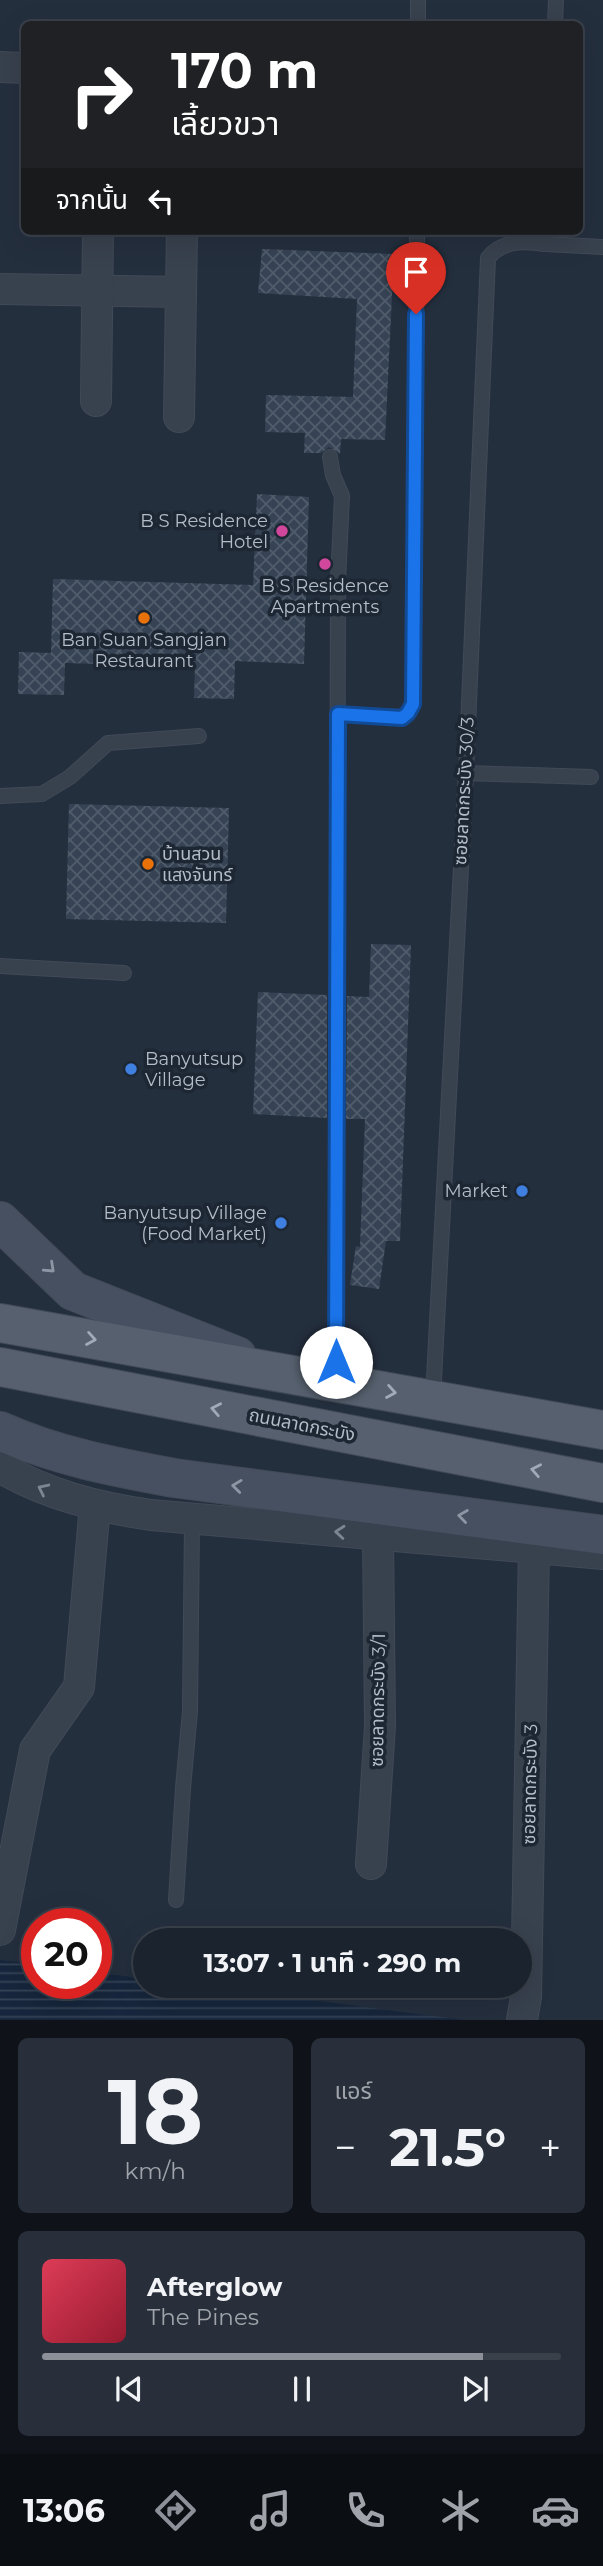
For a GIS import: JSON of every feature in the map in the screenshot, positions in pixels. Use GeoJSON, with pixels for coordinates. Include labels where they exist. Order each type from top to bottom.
{"type":"FeatureCollection","features":[{"type":"Feature","properties":{"kind":"main road"},"geometry":{"type":"LineString","coordinates":[[0,1221],[74,1290],[275,1371]]}},
{"type":"Feature","properties":{"kind":"main road"},"geometry":{"type":"LineString","coordinates":[[0,1323],[603,1430]]}},
{"type":"Feature","properties":{"kind":"main road","name":"ถนนลาดกระบัง"},"geometry":{"type":"LineString","coordinates":[[0,1367],[603,1483]]}},
{"type":"Feature","properties":{"kind":"main road"},"geometry":{"type":"LineString","coordinates":[[0,1431],[38,1448],[104,1465],[174,1478],[603,1535]]}},
{"type":"Feature","properties":{"kind":"street"},"geometry":{"type":"LineString","coordinates":[[0,67],[21,68]]}},
{"type":"Feature","properties":{"kind":"street"},"geometry":{"type":"LineString","coordinates":[[96,401],[99,235]]}},
{"type":"Feature","properties":{"kind":"street"},"geometry":{"type":"LineString","coordinates":[[179,417],[182,235]]}},
{"type":"Feature","properties":{"kind":"street"},"geometry":{"type":"LineString","coordinates":[[0,289],[181,292]]}},
{"type":"Feature","properties":{"kind":"street"},"geometry":{"type":"LineString","coordinates":[[0,1467],[54,1494],[115,1510],[192,1520],[603,1554]]}},
{"type":"Feature","properties":{"kind":"street"},"geometry":{"type":"LineString","coordinates":[[0,1930],[34,1750],[79,1687],[95,1505]]}},
{"type":"Feature","properties":{"kind":"street","name":"ซอยลาดกระบัง 3/1"},"geometry":{"type":"LineString","coordinates":[[371,1864],[380,1726],[378,1535]]}},
{"type":"Feature","properties":{"kind":"street","name":"ซอยลาดกระบัง 3"},"geometry":{"type":"LineString","coordinates":[[524,2009],[534,1547]]}},
{"type":"Feature","properties":{"kind":"lane"},"geometry":{"type":"LineString","coordinates":[[418,0],[418,21]]}},
{"type":"Feature","properties":{"kind":"lane"},"geometry":{"type":"LineString","coordinates":[[555,21],[556,0]]}},
{"type":"Feature","properties":{"kind":"lane"},"geometry":{"type":"LineString","coordinates":[[338,714],[402,718],[413,704],[416,235]]}},
{"type":"Feature","properties":{"kind":"lane","name":"ซอยลาดกระบัง 30/3"},"geometry":{"type":"LineString","coordinates":[[433,1399],[466,773],[488,258],[494,249],[505,244],[546,237],[603,247]]}},
{"type":"Feature","properties":{"kind":"lane"},"geometry":{"type":"LineString","coordinates":[[330,457],[333,475],[342,496],[338,581],[336,1382]]}},
{"type":"Feature","properties":{"kind":"lane"},"geometry":{"type":"LineString","coordinates":[[0,796],[42,794],[70,777],[108,743],[199,736]]}},
{"type":"Feature","properties":{"kind":"lane"},"geometry":{"type":"LineString","coordinates":[[466,773],[591,777]]}},
{"type":"Feature","properties":{"kind":"lane"},"geometry":{"type":"LineString","coordinates":[[0,966],[124,973]]}},
{"type":"Feature","properties":{"kind":"lane"},"geometry":{"type":"LineString","coordinates":[[176,1900],[190,1711],[192,1520]]}},
{"type":"Feature","properties":{"kind":"water"},"geometry":{"type":"Polygon","coordinates":[[[0,1960],[21,1962],[21,1999],[112,1999],[112,1974],[133,1977],[133,1998],[296,1998],[464,2020],[0,2020],[0,1960]]]}},
{"type":"Feature","properties":{"kind":"building"},"geometry":{"type":"Polygon","coordinates":[[[262,249],[394,254],[385,440],[341,439],[340,454],[329,447],[321,453],[304,453],[305,433],[265,432],[266,395],[353,397],[357,299],[258,293],[262,249]]]}},
{"type":"Feature","properties":{"kind":"building","name":"Ban Suan Sangjan Restaurant"},"geometry":{"type":"Polygon","coordinates":[[[257,494],[309,497],[304,664],[235,661],[234,699],[194,698],[195,667],[65,663],[64,695],[18,694],[19,652],[51,653],[53,579],[253,585],[257,494]]]}},
{"type":"Feature","properties":{"kind":"building","name":"บ้านสวน แสงจันทร์"},"geometry":{"type":"Polygon","coordinates":[[[69,804],[229,808],[226,923],[66,919],[69,804]]]}},
{"type":"Feature","properties":{"kind":"building"},"geometry":{"type":"Polygon","coordinates":[[[371,944],[411,945],[400,1241],[386,1241],[379,1289],[350,1285],[356,1246],[360,1247],[365,1119],[346,1119],[347,996],[369,997],[371,944]]]}},
{"type":"Feature","properties":{"kind":"building"},"geometry":{"type":"Polygon","coordinates":[[[258,992],[327,995],[327,1118],[253,1114],[258,992]]]}},
{"type":"Feature","properties":{"kind":"place","name":"B S Residence Hotel"},"geometry":{"type":"Point","coordinates":[282,531]}},
{"type":"Feature","properties":{"kind":"place","name":"B S Residence Apartments"},"geometry":{"type":"Point","coordinates":[325,564]}},
{"type":"Feature","properties":{"kind":"place","name":"Ban Suan Sangjan Restaurant"},"geometry":{"type":"Point","coordinates":[144,618]}},
{"type":"Feature","properties":{"kind":"place","name":"บ้านสวน แสงจันทร์"},"geometry":{"type":"Point","coordinates":[148,864]}},
{"type":"Feature","properties":{"kind":"place","name":"Banyutsup Village"},"geometry":{"type":"Point","coordinates":[131,1069]}},
{"type":"Feature","properties":{"kind":"place","name":"Market"},"geometry":{"type":"Point","coordinates":[522,1191]}},
{"type":"Feature","properties":{"kind":"place","name":"Banyutsup Village (Food Market)"},"geometry":{"type":"Point","coordinates":[281,1223]}},
{"type":"Feature","properties":{"kind":"route"},"geometry":{"type":"LineString","coordinates":[[336,1362],[338,714],[402,718],[413,704],[416,314]]}}]}
